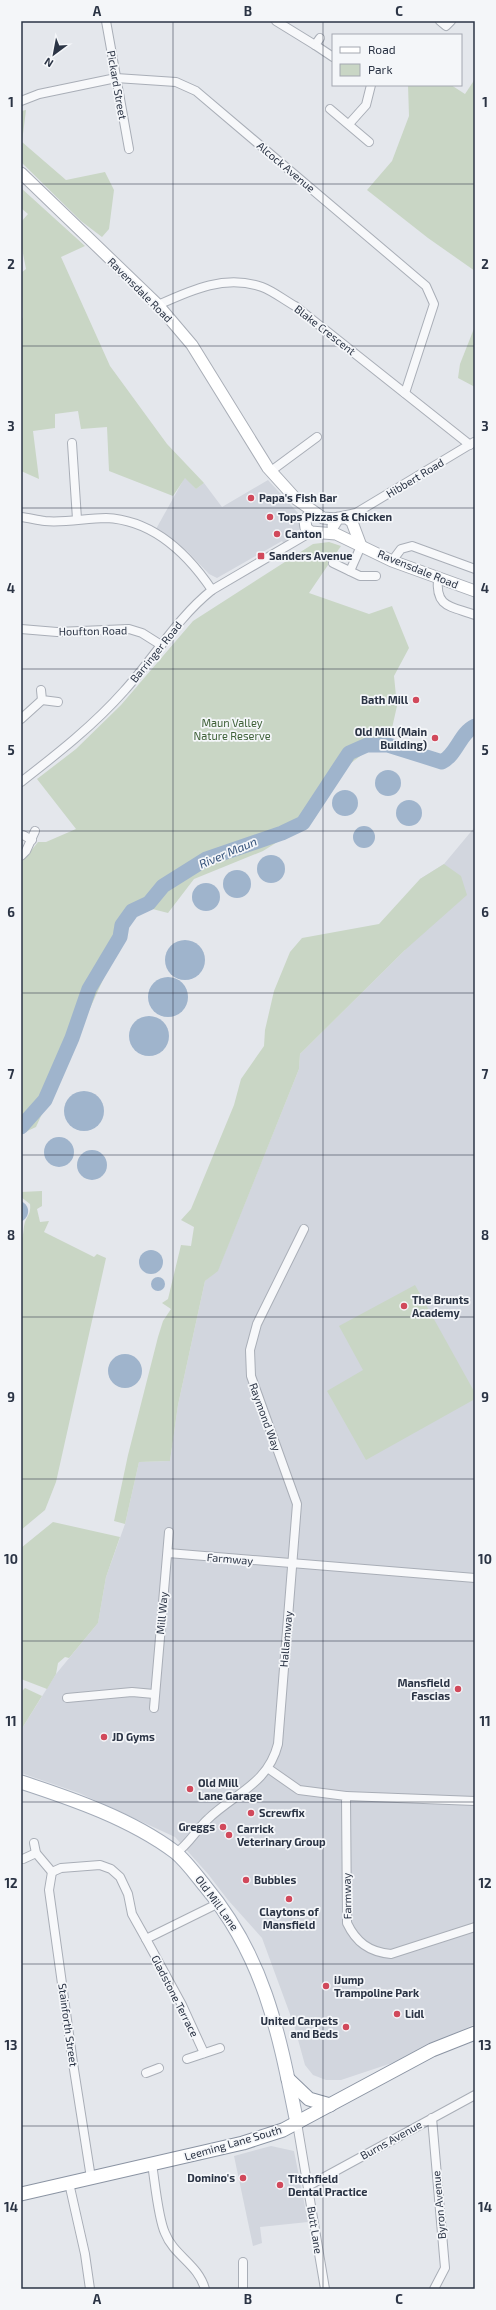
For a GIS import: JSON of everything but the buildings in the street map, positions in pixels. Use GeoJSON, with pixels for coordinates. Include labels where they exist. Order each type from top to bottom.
{"type":"FeatureCollection","features":[{"type":"Feature","properties":{"kind":"main road","name":"Ravensdale Road"},"geometry":{"type":"LineString","coordinates":[[21,173],[158,305],[192,345],[236,419],[271,471],[296,500],[311,525],[339,535],[392,561],[475,591]]}},
{"type":"Feature","properties":{"kind":"main road"},"geometry":{"type":"LineString","coordinates":[[338,518],[333,528],[339,535],[351,532],[353,520]]}},
{"type":"Feature","properties":{"kind":"main road"},"geometry":{"type":"LineString","coordinates":[[311,525],[338,518],[353,520]]}},
{"type":"Feature","properties":{"kind":"main road"},"geometry":{"type":"LineString","coordinates":[[353,520],[361,546]]}},
{"type":"Feature","properties":{"kind":"main road","name":"Old Mill Lane"},"geometry":{"type":"LineString","coordinates":[[21,1782],[108,1814],[176,1853],[220,1903],[243,1940],[263,1984],[282,2048],[297,2123]]}},
{"type":"Feature","properties":{"kind":"main road","name":"Leeming Lane South"},"geometry":{"type":"LineString","coordinates":[[21,2194],[243,2143],[283,2130],[432,2050],[475,2033]]}},
{"type":"Feature","properties":{"kind":"main road"},"geometry":{"type":"LineString","coordinates":[[288,2079],[309,2099],[330,2105]]}},
{"type":"Feature","properties":{"kind":"street","name":"Pickard Street"},"geometry":{"type":"LineString","coordinates":[[106,21],[128,149]]}},
{"type":"Feature","properties":{"kind":"street"},"geometry":{"type":"LineString","coordinates":[[278,22],[317,42],[332,56]]}},
{"type":"Feature","properties":{"kind":"street","name":"Alcock Avenue"},"geometry":{"type":"LineString","coordinates":[[21,101],[39,94],[116,78],[176,82],[196,91],[426,286],[434,304],[405,393]]}},
{"type":"Feature","properties":{"kind":"street"},"geometry":{"type":"LineString","coordinates":[[350,124],[366,105],[372,86]]}},
{"type":"Feature","properties":{"kind":"street"},"geometry":{"type":"LineString","coordinates":[[330,109],[350,124],[369,142]]}},
{"type":"Feature","properties":{"kind":"street","name":"Blake Crescent"},"geometry":{"type":"LineString","coordinates":[[158,305],[192,289],[227,281],[262,287],[294,306],[405,393],[473,443]]}},
{"type":"Feature","properties":{"kind":"street"},"geometry":{"type":"LineString","coordinates":[[271,471],[317,437]]}},
{"type":"Feature","properties":{"kind":"street"},"geometry":{"type":"LineString","coordinates":[[72,443],[77,519]]}},
{"type":"Feature","properties":{"kind":"street","name":"Hibbert Road"},"geometry":{"type":"LineString","coordinates":[[353,520],[473,443]]}},
{"type":"Feature","properties":{"kind":"street"},"geometry":{"type":"LineString","coordinates":[[21,516],[46,521],[107,518],[132,522],[153,531],[178,550],[196,566],[212,590]]}},
{"type":"Feature","properties":{"kind":"street","name":"Barringer Road"},"geometry":{"type":"LineString","coordinates":[[21,782],[106,710],[124,691],[185,616],[212,590],[311,525]]}},
{"type":"Feature","properties":{"kind":"street"},"geometry":{"type":"LineString","coordinates":[[350,571],[361,546]]}},
{"type":"Feature","properties":{"kind":"street"},"geometry":{"type":"LineString","coordinates":[[392,561],[401,549],[412,546],[475,569]]}},
{"type":"Feature","properties":{"kind":"street"},"geometry":{"type":"LineString","coordinates":[[333,563],[360,576],[376,576]]}},
{"type":"Feature","properties":{"kind":"street"},"geometry":{"type":"LineString","coordinates":[[438,578],[436,593],[442,603],[475,615]]}},
{"type":"Feature","properties":{"kind":"street","name":"Houfton Road"},"geometry":{"type":"LineString","coordinates":[[21,629],[57,632],[128,629],[142,634],[161,645]]}},
{"type":"Feature","properties":{"kind":"street"},"geometry":{"type":"LineString","coordinates":[[41,690],[42,700]]}},
{"type":"Feature","properties":{"kind":"street"},"geometry":{"type":"LineString","coordinates":[[21,719],[42,700],[58,702]]}},
{"type":"Feature","properties":{"kind":"street"},"geometry":{"type":"LineString","coordinates":[[21,856],[32,840],[35,831]]}},
{"type":"Feature","properties":{"kind":"street"},"geometry":{"type":"LineString","coordinates":[[23,835],[32,840]]}},
{"type":"Feature","properties":{"kind":"street","name":"Raymond Way"},"geometry":{"type":"LineString","coordinates":[[292,1564],[297,1504],[251,1376],[250,1350],[258,1324],[304,1230]]}},
{"type":"Feature","properties":{"kind":"street","name":"Mill Way"},"geometry":{"type":"LineString","coordinates":[[154,1708],[169,1532]]}},
{"type":"Feature","properties":{"kind":"street","name":"Farmway"},"geometry":{"type":"LineString","coordinates":[[168,1553],[292,1564]]}},
{"type":"Feature","properties":{"kind":"street"},"geometry":{"type":"LineString","coordinates":[[292,1564],[475,1578]]}},
{"type":"Feature","properties":{"kind":"street","name":"Hallamway"},"geometry":{"type":"LineString","coordinates":[[176,1853],[208,1818],[258,1780],[269,1769],[278,1744],[292,1564]]}},
{"type":"Feature","properties":{"kind":"street"},"geometry":{"type":"LineString","coordinates":[[67,1698],[132,1692],[154,1694]]}},
{"type":"Feature","properties":{"kind":"street"},"geometry":{"type":"LineString","coordinates":[[269,1769],[299,1790],[346,1796],[475,1802]]}},
{"type":"Feature","properties":{"kind":"street","name":"Farmway"},"geometry":{"type":"LineString","coordinates":[[346,1796],[347,1923],[358,1940],[378,1952],[391,1954],[475,1927]]}},
{"type":"Feature","properties":{"kind":"street"},"geometry":{"type":"LineString","coordinates":[[34,1843],[36,1853],[52,1872]]}},
{"type":"Feature","properties":{"kind":"street"},"geometry":{"type":"LineString","coordinates":[[23,1859],[36,1853]]}},
{"type":"Feature","properties":{"kind":"street","name":"Gladstone Terrace"},"geometry":{"type":"LineString","coordinates":[[52,1872],[61,1868],[100,1865],[111,1869],[120,1877],[128,1894],[132,1914],[182,2005],[204,2053]]}},
{"type":"Feature","properties":{"kind":"street","name":"Stainforth Street"},"geometry":{"type":"LineString","coordinates":[[52,1872],[49,1890],[73,2063],[91,2178]]}},
{"type":"Feature","properties":{"kind":"street"},"geometry":{"type":"LineString","coordinates":[[146,1939],[220,1903]]}},
{"type":"Feature","properties":{"kind":"street"},"geometry":{"type":"LineString","coordinates":[[187,2059],[220,2048]]}},
{"type":"Feature","properties":{"kind":"street"},"geometry":{"type":"LineString","coordinates":[[146,2073],[159,2068]]}},
{"type":"Feature","properties":{"kind":"street","name":"Burns Avenue"},"geometry":{"type":"LineString","coordinates":[[308,2186],[475,2095]]}},
{"type":"Feature","properties":{"kind":"street","name":"Byron Avenue"},"geometry":{"type":"LineString","coordinates":[[432,2118],[445,2268],[434,2289]]}},
{"type":"Feature","properties":{"kind":"street","name":"Butt Lane"},"geometry":{"type":"LineString","coordinates":[[297,2123],[325,2289]]}},
{"type":"Feature","properties":{"kind":"street"},"geometry":{"type":"LineString","coordinates":[[152,2164],[164,2233],[176,2251],[198,2272],[205,2289]]}},
{"type":"Feature","properties":{"kind":"street"},"geometry":{"type":"LineString","coordinates":[[69,2183],[85,2254],[90,2289]]}},
{"type":"Feature","properties":{"kind":"street"},"geometry":{"type":"LineString","coordinates":[[242,2262],[243,2289]]}},
{"type":"Feature","properties":{"kind":"shaded area"},"geometry":{"type":"Polygon","coordinates":[[[185,477],[196,489],[204,483],[222,507],[268,480],[298,513],[301,521],[298,534],[284,544],[282,541],[217,578],[209,574],[187,551],[156,529],[185,477]]]}},
{"type":"Feature","properties":{"kind":"shaded area"},"geometry":{"type":"Polygon","coordinates":[[[474,828],[475,2024],[392,2063],[341,2080],[326,2080],[313,2075],[305,2065],[294,2025],[262,1938],[228,1900],[208,1874],[175,1837],[79,1793],[21,1773],[21,1730],[56,1674],[98,1623],[106,1577],[125,1524],[139,1462],[170,1461],[178,1405],[205,1281],[218,1270],[299,1069],[300,1054],[405,950],[420,879],[444,864],[474,828]]]}},
{"type":"Feature","properties":{"kind":"shaded area"},"geometry":{"type":"Polygon","coordinates":[[[271,2146],[294,2151],[308,2222],[260,2227],[262,2243],[253,2246],[234,2156],[271,2146]]]}},
{"type":"Feature","properties":{"kind":"green space"},"geometry":{"type":"Polygon","coordinates":[[[475,79],[475,271],[428,238],[367,190],[392,161],[409,116],[408,86],[453,86],[465,94],[475,79]]]}},
{"type":"Feature","properties":{"kind":"green space"},"geometry":{"type":"Polygon","coordinates":[[[26,110],[22,142],[66,180],[105,172],[114,190],[109,229],[102,237],[81,221],[21,162],[21,111],[26,110]]]}},
{"type":"Feature","properties":{"kind":"green space"},"geometry":{"type":"Polygon","coordinates":[[[21,188],[85,246],[61,257],[110,366],[167,444],[204,483],[196,489],[185,478],[173,496],[109,471],[107,427],[81,429],[78,411],[55,414],[55,428],[33,431],[39,479],[21,471],[21,321],[23,317],[21,273],[26,269],[21,243],[21,222],[28,214],[21,208],[21,188]]]}},
{"type":"Feature","properties":{"kind":"green space"},"geometry":{"type":"Polygon","coordinates":[[[475,326],[475,387],[458,378],[460,364],[475,326]]]}},
{"type":"Feature","properties":{"kind":"green space","name":"Maun Valley Nature Reserve"},"geometry":{"type":"Polygon","coordinates":[[[329,542],[341,546],[309,593],[369,614],[392,606],[409,648],[394,676],[397,706],[390,737],[375,745],[347,766],[314,819],[263,851],[194,879],[168,913],[137,905],[36,1127],[21,1134],[21,863],[38,842],[46,842],[76,829],[37,779],[76,749],[121,705],[193,621],[313,544],[329,542]]]}},
{"type":"Feature","properties":{"kind":"green space"},"geometry":{"type":"Polygon","coordinates":[[[444,864],[461,876],[467,895],[405,950],[300,1054],[299,1069],[218,1271],[205,1281],[178,1405],[170,1461],[139,1462],[125,1524],[114,1521],[128,1455],[158,1337],[163,1321],[171,1309],[162,1303],[168,1299],[181,1245],[191,1246],[194,1227],[181,1220],[191,1209],[234,1105],[241,1079],[264,1046],[265,1030],[274,991],[290,952],[302,938],[379,924],[420,879],[444,864]]]}},
{"type":"Feature","properties":{"kind":"green space"},"geometry":{"type":"Polygon","coordinates":[[[42,1191],[42,1206],[37,1209],[40,1222],[49,1221],[44,1232],[94,1257],[97,1254],[106,1258],[56,1482],[45,1510],[21,1530],[21,1241],[25,1222],[30,1210],[30,1204],[21,1197],[21,1192],[42,1191]]]}},
{"type":"Feature","properties":{"kind":"green space"},"geometry":{"type":"Polygon","coordinates":[[[415,1285],[475,1393],[475,1399],[366,1460],[327,1391],[363,1370],[339,1326],[415,1285]]]}},
{"type":"Feature","properties":{"kind":"green space"},"geometry":{"type":"Polygon","coordinates":[[[53,1522],[120,1537],[106,1577],[98,1623],[69,1658],[65,1657],[58,1663],[56,1674],[47,1689],[21,1679],[21,1548],[53,1522]]]}},
{"type":"Feature","properties":{"kind":"green space"},"geometry":{"type":"Polygon","coordinates":[[[25,1688],[42,1696],[21,1730],[21,1692],[25,1688]]]}},
{"type":"Feature","properties":{"kind":"water"},"geometry":{"type":"Polygon","coordinates":[[[388,770],[397,774],[401,783],[397,792],[388,796],[379,792],[375,783],[379,774],[388,770]]]}},
{"type":"Feature","properties":{"kind":"water"},"geometry":{"type":"Polygon","coordinates":[[[345,790],[354,794],[358,803],[354,812],[345,816],[336,812],[332,803],[336,794],[345,790]]]}},
{"type":"Feature","properties":{"kind":"water"},"geometry":{"type":"Polygon","coordinates":[[[409,800],[418,804],[422,813],[418,822],[409,826],[400,822],[396,813],[400,804],[409,800]]]}},
{"type":"Feature","properties":{"kind":"water"},"geometry":{"type":"Polygon","coordinates":[[[364,826],[372,829],[375,837],[372,845],[364,848],[356,845],[353,837],[356,829],[364,826]]]}},
{"type":"Feature","properties":{"kind":"water"},"geometry":{"type":"Polygon","coordinates":[[[271,855],[277,856],[281,859],[284,863],[284,875],[281,879],[277,882],[271,883],[265,882],[261,879],[258,875],[257,869],[258,863],[261,859],[265,856],[271,855]]]}},
{"type":"Feature","properties":{"kind":"water"},"geometry":{"type":"Polygon","coordinates":[[[237,870],[243,871],[247,874],[250,878],[250,890],[247,894],[243,897],[237,898],[231,897],[227,894],[224,890],[223,884],[224,878],[227,874],[231,871],[237,870]]]}},
{"type":"Feature","properties":{"kind":"water"},"geometry":{"type":"Polygon","coordinates":[[[206,883],[212,884],[216,887],[219,891],[219,903],[216,907],[212,910],[206,911],[200,910],[196,907],[193,903],[192,897],[193,891],[196,887],[200,884],[206,883]]]}},
{"type":"Feature","properties":{"kind":"water"},"geometry":{"type":"Polygon","coordinates":[[[185,940],[193,942],[199,946],[203,952],[205,960],[203,968],[199,974],[193,978],[185,980],[177,978],[171,974],[167,968],[165,960],[167,952],[171,946],[177,942],[185,940]]]}},
{"type":"Feature","properties":{"kind":"water"},"geometry":{"type":"Polygon","coordinates":[[[168,977],[176,979],[182,983],[186,989],[188,997],[186,1005],[182,1011],[176,1015],[168,1017],[160,1015],[154,1011],[150,1005],[148,997],[150,989],[154,983],[160,979],[168,977]]]}},
{"type":"Feature","properties":{"kind":"water"},"geometry":{"type":"Polygon","coordinates":[[[149,1016],[157,1018],[163,1022],[167,1028],[169,1036],[167,1044],[163,1050],[157,1054],[149,1056],[141,1054],[135,1050],[131,1044],[129,1036],[131,1028],[135,1022],[141,1018],[149,1016]]]}},
{"type":"Feature","properties":{"kind":"water"},"geometry":{"type":"Polygon","coordinates":[[[84,1091],[92,1093],[98,1097],[102,1103],[104,1111],[102,1119],[98,1125],[92,1129],[84,1131],[76,1129],[70,1125],[66,1119],[64,1111],[66,1103],[70,1097],[76,1093],[84,1091]]]}},
{"type":"Feature","properties":{"kind":"water"},"geometry":{"type":"Polygon","coordinates":[[[59,1137],[65,1138],[73,1146],[73,1158],[65,1166],[59,1167],[53,1166],[45,1158],[44,1152],[45,1146],[53,1138],[59,1137]]]}},
{"type":"Feature","properties":{"kind":"water"},"geometry":{"type":"Polygon","coordinates":[[[92,1150],[98,1151],[106,1159],[106,1171],[98,1179],[92,1180],[86,1179],[78,1171],[77,1165],[78,1159],[86,1151],[92,1150]]]}},
{"type":"Feature","properties":{"kind":"water"},"geometry":{"type":"Polygon","coordinates":[[[21,1201],[28,1209],[28,1214],[21,1222],[21,1201]]]}},
{"type":"Feature","properties":{"kind":"water"},"geometry":{"type":"Polygon","coordinates":[[[151,1250],[160,1253],[163,1262],[160,1271],[151,1274],[142,1271],[139,1262],[142,1253],[151,1250]]]}},
{"type":"Feature","properties":{"kind":"water"},"geometry":{"type":"Polygon","coordinates":[[[155,1277],[161,1277],[165,1281],[165,1287],[161,1291],[155,1291],[151,1287],[151,1281],[155,1277]]]}},
{"type":"Feature","properties":{"kind":"water"},"geometry":{"type":"Polygon","coordinates":[[[122,1354],[128,1354],[132,1355],[139,1361],[142,1371],[141,1378],[135,1385],[128,1388],[122,1388],[118,1387],[111,1381],[108,1374],[108,1368],[109,1364],[115,1357],[122,1354]]]}},
{"type":"Feature","properties":{"kind":"waterway","name":"River Maun"},"geometry":{"type":"LineString","coordinates":[[21,1127],[45,1100],[72,1038],[89,989],[120,937],[122,925],[132,911],[149,903],[163,886],[206,859],[282,833],[303,823],[349,753],[367,745],[388,745],[442,762],[451,754],[466,733],[475,726]]}},
{"type":"Feature","properties":{"kind":"place","name":"Papa's Fish Bar"},"geometry":{"type":"Point","coordinates":[251,498]}},
{"type":"Feature","properties":{"kind":"place","name":"Tops Pizzas & Chicken"},"geometry":{"type":"Point","coordinates":[270,517]}},
{"type":"Feature","properties":{"kind":"place","name":"Canton"},"geometry":{"type":"Point","coordinates":[277,534]}},
{"type":"Feature","properties":{"kind":"place","name":"Sanders Avenue"},"geometry":{"type":"Point","coordinates":[261,556]}},
{"type":"Feature","properties":{"kind":"place","name":"Bath Mill"},"geometry":{"type":"Point","coordinates":[416,700]}},
{"type":"Feature","properties":{"kind":"place","name":"Old Mill (Main Building)"},"geometry":{"type":"Point","coordinates":[435,738]}},
{"type":"Feature","properties":{"kind":"place","name":"The Brunts Academy"},"geometry":{"type":"Point","coordinates":[404,1306]}},
{"type":"Feature","properties":{"kind":"place","name":"Mansfield Fascias"},"geometry":{"type":"Point","coordinates":[458,1689]}},
{"type":"Feature","properties":{"kind":"place","name":"JD Gyms"},"geometry":{"type":"Point","coordinates":[104,1737]}},
{"type":"Feature","properties":{"kind":"place","name":"Old Mill Lane Garage"},"geometry":{"type":"Point","coordinates":[190,1789]}},
{"type":"Feature","properties":{"kind":"place","name":"Screwfix"},"geometry":{"type":"Point","coordinates":[251,1813]}},
{"type":"Feature","properties":{"kind":"place","name":"Greggs"},"geometry":{"type":"Point","coordinates":[223,1827]}},
{"type":"Feature","properties":{"kind":"place","name":"Carrick Veterinary Group"},"geometry":{"type":"Point","coordinates":[229,1835]}},
{"type":"Feature","properties":{"kind":"place","name":"Bubbles"},"geometry":{"type":"Point","coordinates":[246,1880]}},
{"type":"Feature","properties":{"kind":"place","name":"Claytons of Mansfield"},"geometry":{"type":"Point","coordinates":[289,1899]}},
{"type":"Feature","properties":{"kind":"place","name":"iJump Trampoline Park"},"geometry":{"type":"Point","coordinates":[326,1986]}},
{"type":"Feature","properties":{"kind":"place","name":"Lidl"},"geometry":{"type":"Point","coordinates":[397,2014]}},
{"type":"Feature","properties":{"kind":"place","name":"United Carpets and Beds"},"geometry":{"type":"Point","coordinates":[346,2027]}},
{"type":"Feature","properties":{"kind":"place","name":"Domino's"},"geometry":{"type":"Point","coordinates":[243,2178]}},
{"type":"Feature","properties":{"kind":"place","name":"Titchfield Dental Practice"},"geometry":{"type":"Point","coordinates":[280,2185]}}]}
